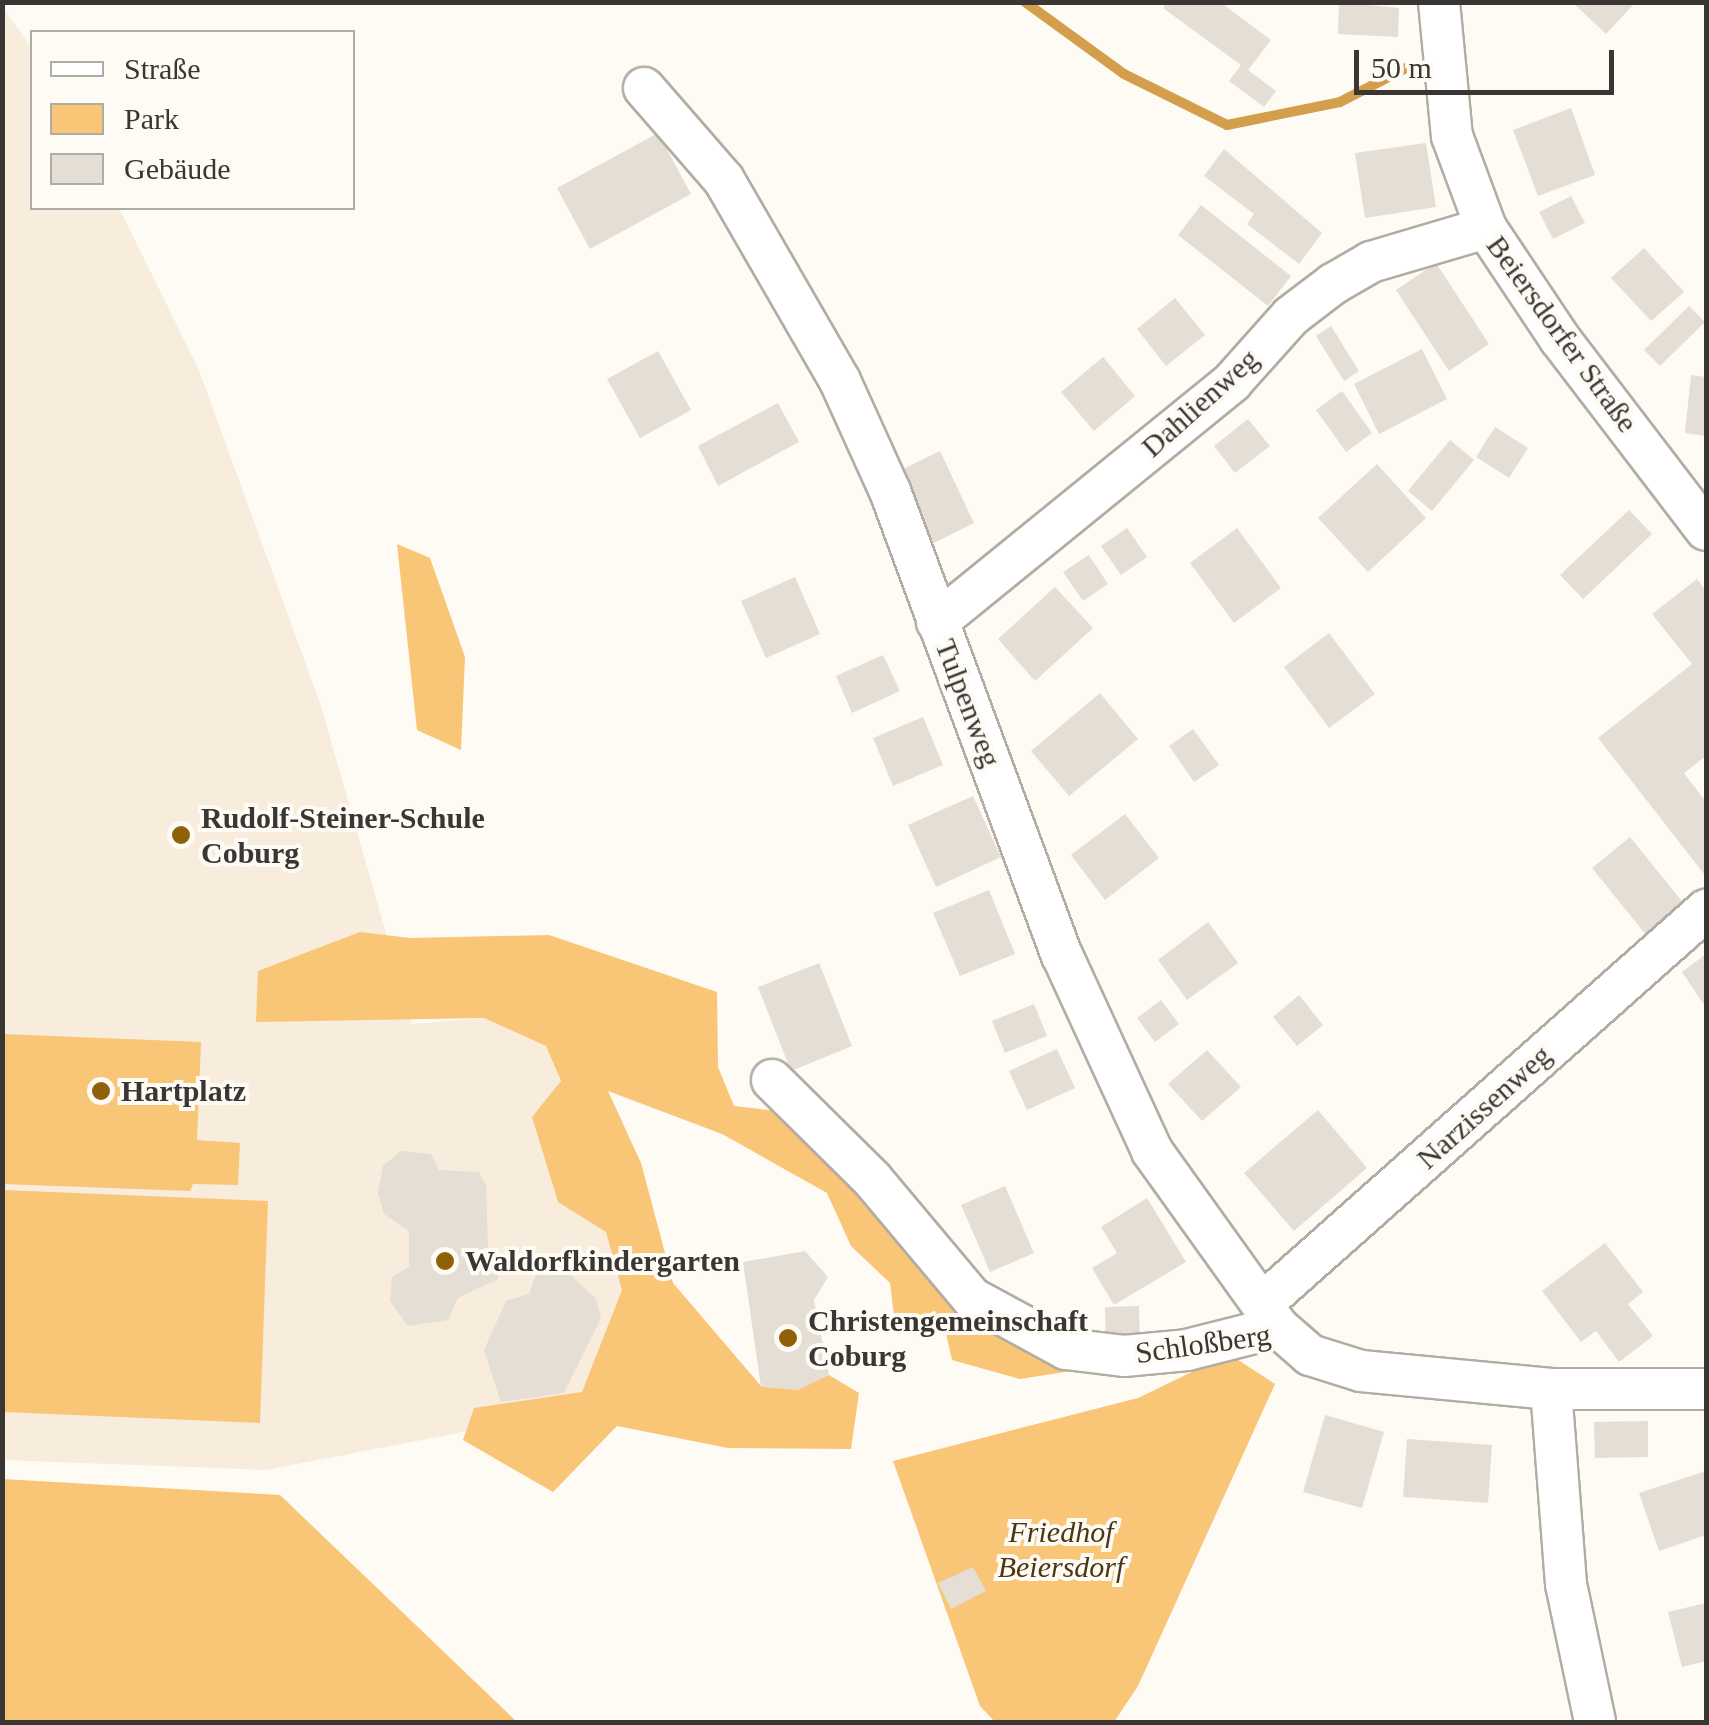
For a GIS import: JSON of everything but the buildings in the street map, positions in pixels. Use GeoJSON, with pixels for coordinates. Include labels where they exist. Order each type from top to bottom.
{"type":"FeatureCollection","features":[{"type":"Feature","properties":{"kind":"street","name":"Beiersdorfer Straße"},"geometry":{"type":"LineString","coordinates":[[1439,2],[1452,136],[1486,228],[1560,338],[1706,530]]}},
{"type":"Feature","properties":{"kind":"street","name":"Tulpenweg"},"geometry":{"type":"LineString","coordinates":[[644,88],[724,180],[840,382],[890,491],[1062,954],[1152,1152],[1270,1316]]}},
{"type":"Feature","properties":{"kind":"street","name":"Dahlienweg"},"geometry":{"type":"LineString","coordinates":[[937,622],[1232,382],[1291,316],[1333,284],[1371,262],[1486,228]]}},
{"type":"Feature","properties":{"kind":"street","name":"Narzissenweg"},"geometry":{"type":"LineString","coordinates":[[1270,1316],[1706,910]]}},
{"type":"Feature","properties":{"kind":"street","name":"Schloßberg"},"geometry":{"type":"LineString","coordinates":[[772,1080],[872,1179],[972,1298],[1066,1349],[1124,1356],[1187,1350],[1270,1316],[1310,1355],[1361,1370],[1552,1389],[1706,1389]]}},
{"type":"Feature","properties":{"kind":"street"},"geometry":{"type":"LineString","coordinates":[[1552,1389],[1566,1584],[1596,1722]]}},
{"type":"Feature","properties":{"kind":"shaded area","name":"Rudolf-Steiner-Schule Coburg"},"geometry":{"type":"Polygon","coordinates":[[[2,7],[30,45],[30,210],[120,210],[199,370],[321,706],[412,1024],[484,1018],[546,1046],[585,1139],[660,1394],[266,1470],[3,1460],[2,7]]]}},
{"type":"Feature","properties":{"kind":"green space"},"geometry":{"type":"Polygon","coordinates":[[[397,544],[430,558],[465,657],[461,750],[417,730],[397,544]]]}},
{"type":"Feature","properties":{"kind":"green space"},"geometry":{"type":"Polygon","coordinates":[[[360,932],[410,938],[549,935],[717,992],[718,1067],[734,1106],[784,1112],[945,1290],[1084,1369],[1020,1379],[952,1360],[945,1329],[919,1316],[895,1324],[890,1283],[851,1246],[827,1193],[722,1134],[608,1091],[641,1163],[673,1283],[761,1386],[798,1389],[829,1375],[859,1393],[851,1449],[728,1448],[617,1426],[553,1492],[463,1440],[474,1408],[582,1392],[622,1290],[606,1232],[558,1202],[532,1117],[561,1081],[546,1046],[484,1018],[256,1022],[258,971],[360,932]]]}},
{"type":"Feature","properties":{"kind":"green space","name":"Hartplatz"},"geometry":{"type":"Polygon","coordinates":[[[3,1034],[201,1042],[197,1140],[240,1143],[238,1185],[193,1184],[190,1191],[3,1184],[3,1034]]]}},
{"type":"Feature","properties":{"kind":"green space"},"geometry":{"type":"Polygon","coordinates":[[[3,1190],[268,1201],[260,1423],[3,1412],[3,1190]]]}},
{"type":"Feature","properties":{"kind":"green space","name":"Friedhof Beiersdorf"},"geometry":{"type":"Polygon","coordinates":[[[1229,1354],[1275,1384],[1138,1686],[1114,1722],[995,1722],[980,1706],[893,1461],[1138,1398],[1229,1354]]]}},
{"type":"Feature","properties":{"kind":"green space"},"geometry":{"type":"Polygon","coordinates":[[[2,1479],[280,1495],[517,1722],[3,1722],[2,1479]]]}},
{"type":"Feature","properties":{"kind":"waterway"},"geometry":{"type":"LineString","coordinates":[[1025,2],[1124,74],[1227,125],[1340,102],[1408,67]]}},
{"type":"Feature","properties":{"kind":"place","name":"Rudolf-Steiner-Schule Coburg"},"geometry":{"type":"Point","coordinates":[181,835]}},
{"type":"Feature","properties":{"kind":"place","name":"Hartplatz"},"geometry":{"type":"Point","coordinates":[101,1091]}},
{"type":"Feature","properties":{"kind":"place","name":"Waldorfkindergarten"},"geometry":{"type":"Point","coordinates":[445,1261]}},
{"type":"Feature","properties":{"kind":"place","name":"Christengemeinschaft Coburg"},"geometry":{"type":"Point","coordinates":[788,1338]}}]}
